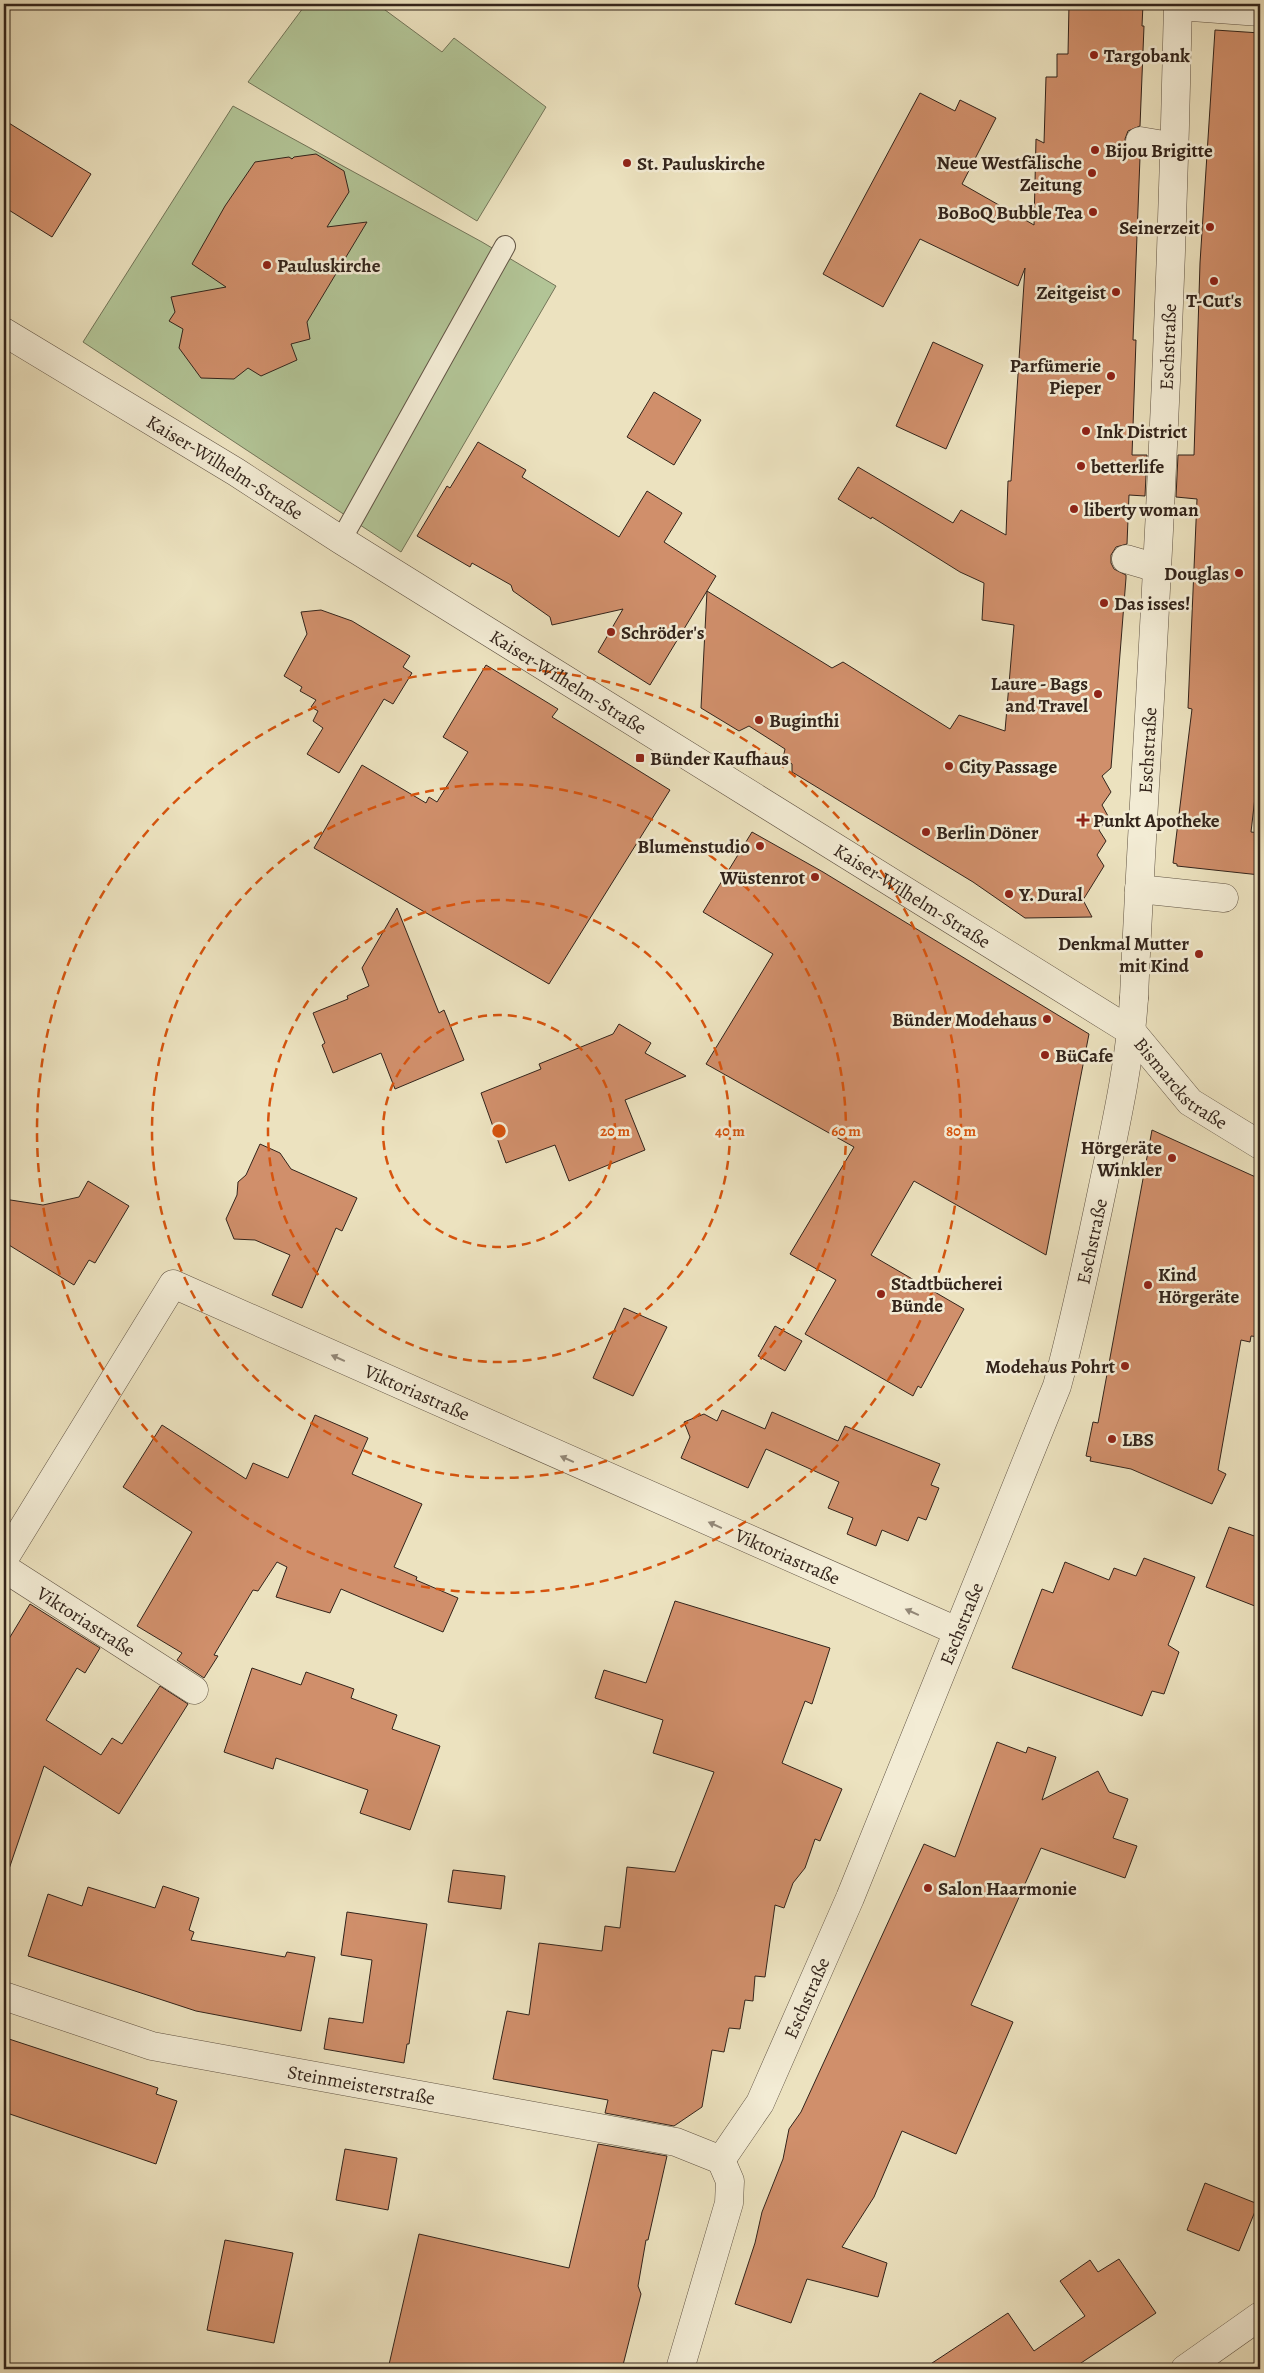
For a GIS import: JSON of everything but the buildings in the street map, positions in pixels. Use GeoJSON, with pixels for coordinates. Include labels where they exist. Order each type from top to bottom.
{"type":"FeatureCollection","features":[{"type":"Feature","properties":{"kind":"street"},"geometry":{"type":"LineString","coordinates":[[1178,5],[1260,12]]}},
{"type":"Feature","properties":{"kind":"street","name":"Eschstraße"},"geometry":{"type":"LineString","coordinates":[[721,2160],[760,2103],[850,1898],[1057,1386],[1073,1329],[1109,1157],[1132,1032],[1138,889],[1157,568],[1176,146],[1178,5]]}},
{"type":"Feature","properties":{"kind":"street"},"geometry":{"type":"LineString","coordinates":[[1140,141],[1176,146]]}},
{"type":"Feature","properties":{"kind":"street","name":"Kaiser-Wilhelm-Straße"},"geometry":{"type":"LineString","coordinates":[[4,332],[236,472],[340,540],[1132,1032]]}},
{"type":"Feature","properties":{"kind":"street"},"geometry":{"type":"LineString","coordinates":[[1126,560],[1157,568]]}},
{"type":"Feature","properties":{"kind":"street"},"geometry":{"type":"LineString","coordinates":[[1138,889],[1224,898]]}},
{"type":"Feature","properties":{"kind":"street","name":"Bismarckstraße"},"geometry":{"type":"LineString","coordinates":[[1132,1032],[1190,1102],[1260,1145]]}},
{"type":"Feature","properties":{"kind":"street","name":"Viktoriastraße"},"geometry":{"type":"LineString","coordinates":[[4,1559],[173,1284],[957,1631]]}},
{"type":"Feature","properties":{"kind":"street","name":"Viktoriastraße"},"geometry":{"type":"LineString","coordinates":[[4,1568],[194,1690]]}},
{"type":"Feature","properties":{"kind":"street","name":"Steinmeisterstraße"},"geometry":{"type":"LineString","coordinates":[[4,1996],[152,2046],[676,2142],[721,2160]]}},
{"type":"Feature","properties":{"kind":"street"},"geometry":{"type":"LineString","coordinates":[[680,2369],[729,2203],[730,2181],[721,2160]]}},
{"type":"Feature","properties":{"kind":"street"},"geometry":{"type":"LineString","coordinates":[[1185,2369],[1260,2316]]}},
{"type":"Feature","properties":{"kind":"lane"},"geometry":{"type":"LineString","coordinates":[[340,540],[505,246]]}},
{"type":"Feature","properties":{"kind":"green space"},"geometry":{"type":"Polygon","coordinates":[[[306,4],[377,4],[442,52],[454,38],[546,107],[477,221],[248,82],[306,4]]]}},
{"type":"Feature","properties":{"kind":"green space"},"geometry":{"type":"Polygon","coordinates":[[[233,106],[482,242],[556,286],[401,552],[83,342],[233,106]]]}},
{"type":"Feature","properties":{"kind":"place","name":"Targobank"},"geometry":{"type":"Point","coordinates":[1094,55]}},
{"type":"Feature","properties":{"kind":"place","name":"Bijou Brigitte"},"geometry":{"type":"Point","coordinates":[1095,150]}},
{"type":"Feature","properties":{"kind":"place","name":"St. Pauluskirche"},"geometry":{"type":"Point","coordinates":[627,163]}},
{"type":"Feature","properties":{"kind":"place","name":"Neue Westfälische Zeitung"},"geometry":{"type":"Point","coordinates":[1092,173]}},
{"type":"Feature","properties":{"kind":"place","name":"BoBoQ Bubble Tea"},"geometry":{"type":"Point","coordinates":[1093,212]}},
{"type":"Feature","properties":{"kind":"place","name":"Seinerzeit"},"geometry":{"type":"Point","coordinates":[1210,227]}},
{"type":"Feature","properties":{"kind":"place","name":"Pauluskirche"},"geometry":{"type":"Point","coordinates":[267,265]}},
{"type":"Feature","properties":{"kind":"place","name":"T-Cut's"},"geometry":{"type":"Point","coordinates":[1214,281]}},
{"type":"Feature","properties":{"kind":"place","name":"Zeitgeist"},"geometry":{"type":"Point","coordinates":[1116,292]}},
{"type":"Feature","properties":{"kind":"place","name":"Parfümerie Pieper"},"geometry":{"type":"Point","coordinates":[1111,376]}},
{"type":"Feature","properties":{"kind":"place","name":"Ink District"},"geometry":{"type":"Point","coordinates":[1086,431]}},
{"type":"Feature","properties":{"kind":"place","name":"betterlife"},"geometry":{"type":"Point","coordinates":[1081,466]}},
{"type":"Feature","properties":{"kind":"place","name":"liberty woman"},"geometry":{"type":"Point","coordinates":[1074,509]}},
{"type":"Feature","properties":{"kind":"place","name":"Douglas"},"geometry":{"type":"Point","coordinates":[1239,573]}},
{"type":"Feature","properties":{"kind":"place","name":"Das isses!"},"geometry":{"type":"Point","coordinates":[1104,603]}},
{"type":"Feature","properties":{"kind":"place","name":"Schröder's"},"geometry":{"type":"Point","coordinates":[611,632]}},
{"type":"Feature","properties":{"kind":"place","name":"Laure - Bags and Travel"},"geometry":{"type":"Point","coordinates":[1098,694]}},
{"type":"Feature","properties":{"kind":"place","name":"Buginthi"},"geometry":{"type":"Point","coordinates":[759,720]}},
{"type":"Feature","properties":{"kind":"place","name":"Bünder Kaufhaus"},"geometry":{"type":"Point","coordinates":[640,758]}},
{"type":"Feature","properties":{"kind":"place","name":"City Passage"},"geometry":{"type":"Point","coordinates":[949,766]}},
{"type":"Feature","properties":{"kind":"place","name":"Punkt Apotheke"},"geometry":{"type":"Point","coordinates":[1083,820]}},
{"type":"Feature","properties":{"kind":"place","name":"Berlin Döner"},"geometry":{"type":"Point","coordinates":[926,832]}},
{"type":"Feature","properties":{"kind":"place","name":"Blumenstudio"},"geometry":{"type":"Point","coordinates":[760,846]}},
{"type":"Feature","properties":{"kind":"place","name":"Wüstenrot"},"geometry":{"type":"Point","coordinates":[815,877]}},
{"type":"Feature","properties":{"kind":"place","name":"Y. Dural"},"geometry":{"type":"Point","coordinates":[1009,894]}},
{"type":"Feature","properties":{"kind":"place","name":"Denkmal Mutter mit Kind"},"geometry":{"type":"Point","coordinates":[1199,954]}},
{"type":"Feature","properties":{"kind":"place","name":"Bünder Modehaus"},"geometry":{"type":"Point","coordinates":[1047,1019]}},
{"type":"Feature","properties":{"kind":"place","name":"BüCafe"},"geometry":{"type":"Point","coordinates":[1045,1055]}},
{"type":"Feature","properties":{"kind":"place","name":"Hörgeräte Winkler"},"geometry":{"type":"Point","coordinates":[1172,1158]}},
{"type":"Feature","properties":{"kind":"place","name":"Kind Hörgeräte"},"geometry":{"type":"Point","coordinates":[1148,1285]}},
{"type":"Feature","properties":{"kind":"place","name":"Stadtbücherei Bünde"},"geometry":{"type":"Point","coordinates":[881,1294]}},
{"type":"Feature","properties":{"kind":"place","name":"Modehaus Pohrt"},"geometry":{"type":"Point","coordinates":[1125,1366]}},
{"type":"Feature","properties":{"kind":"place","name":"LBS"},"geometry":{"type":"Point","coordinates":[1112,1439]}},
{"type":"Feature","properties":{"kind":"place","name":"Salon Haarmonie"},"geometry":{"type":"Point","coordinates":[928,1888]}}]}
